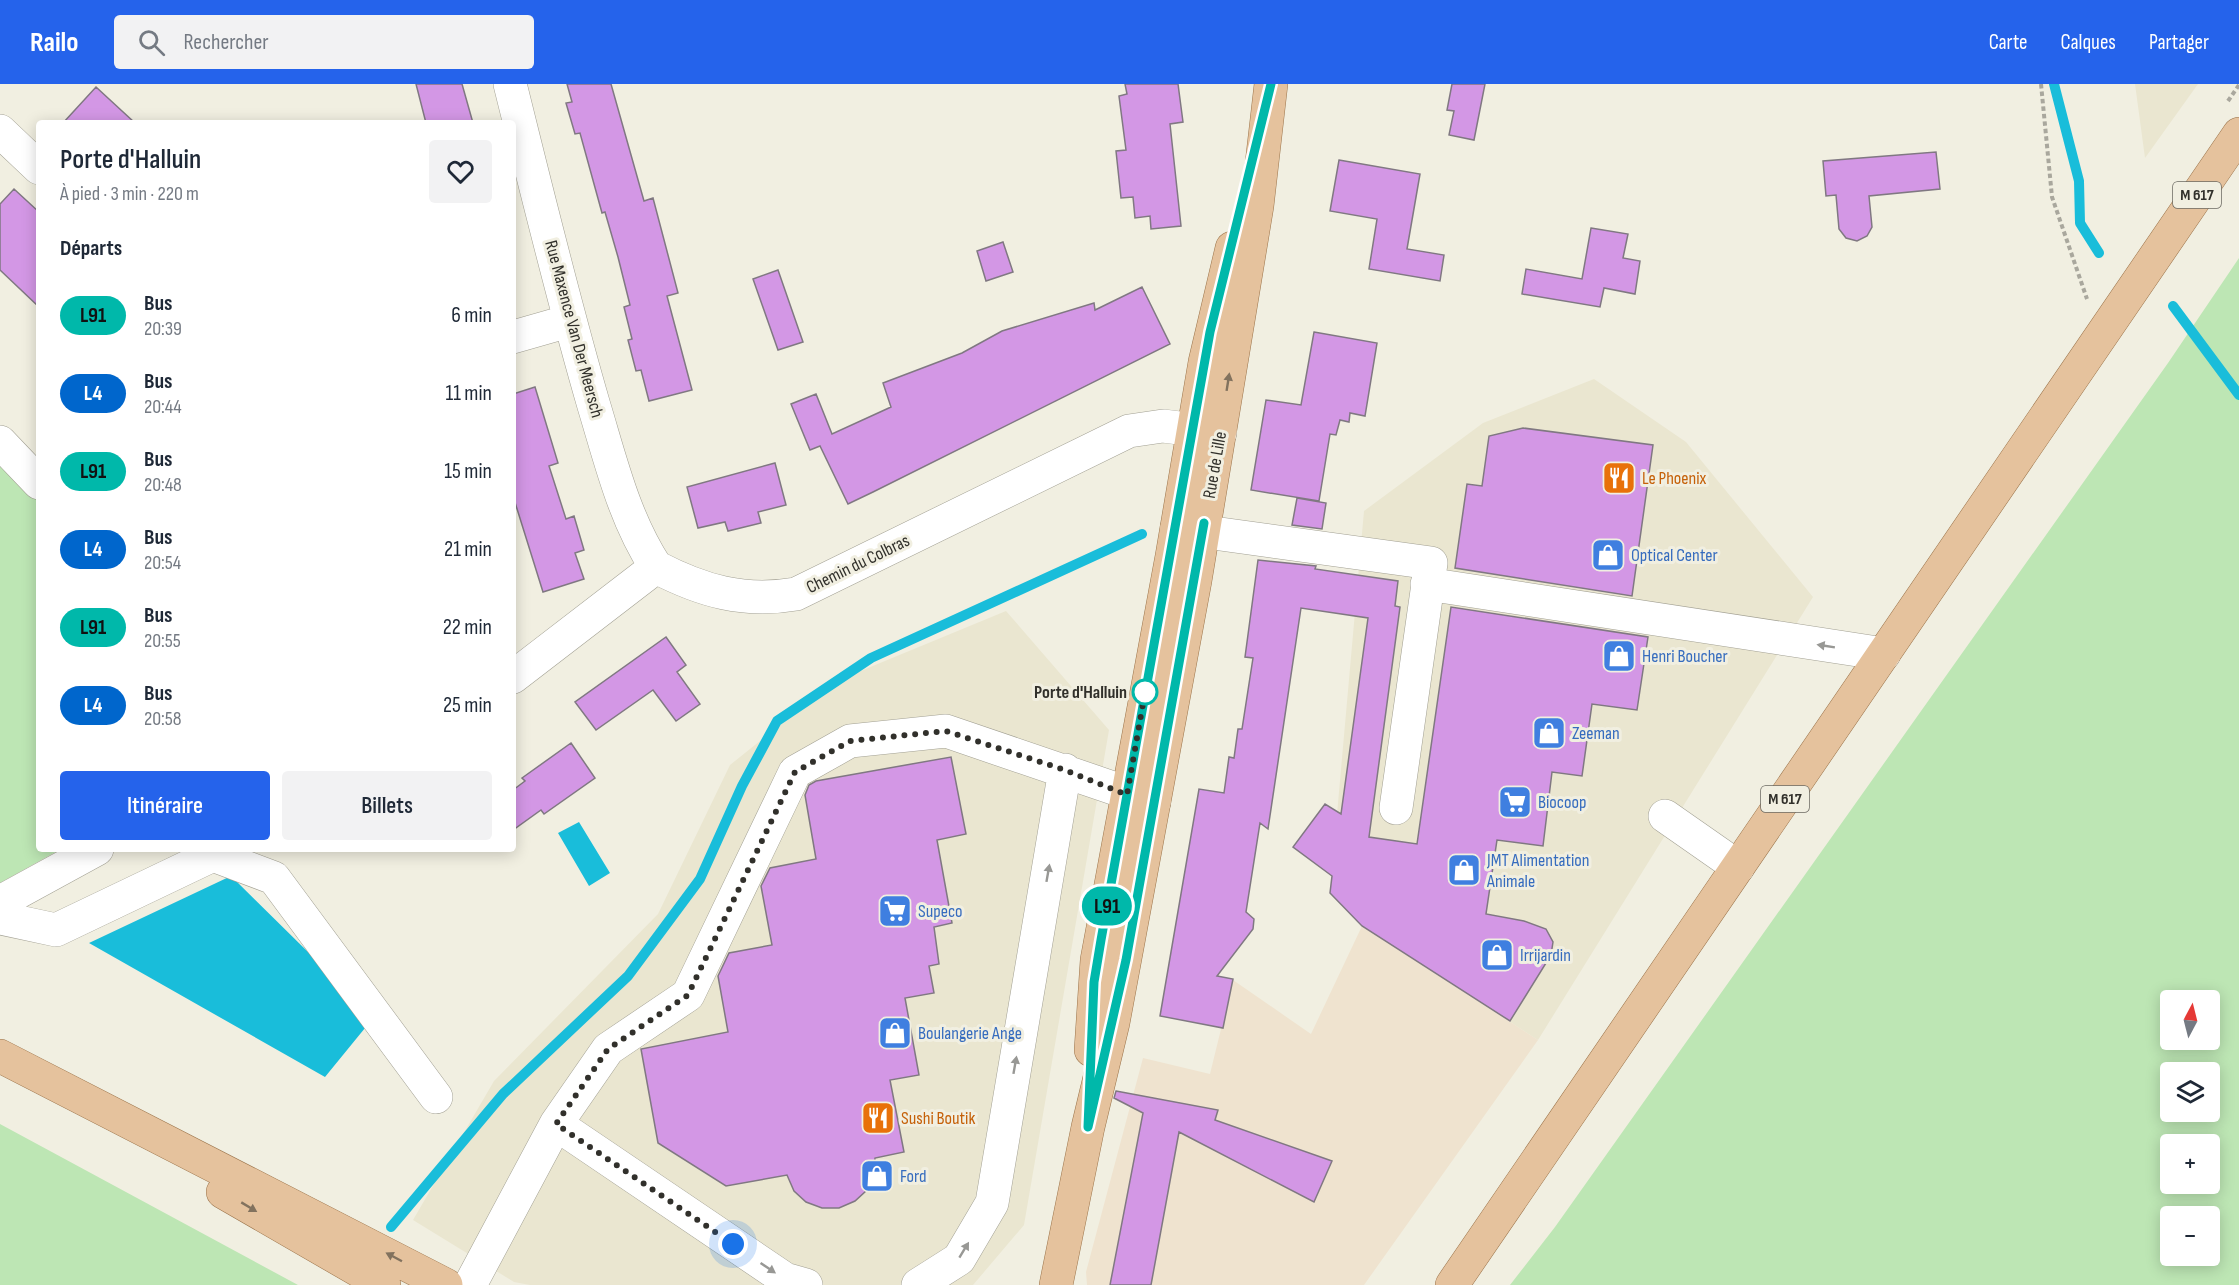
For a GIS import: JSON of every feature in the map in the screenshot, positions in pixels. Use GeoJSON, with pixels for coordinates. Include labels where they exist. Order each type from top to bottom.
{"type":"FeatureCollection","features":[{"type":"Feature","properties":{"kind":"main road","name":"Rue de Lille"},"geometry":{"type":"LineString","coordinates":[[1056,1285],[1088,1127],[1113,1023],[1140,798],[1207,431],[1218,298],[1271,84]]}},
{"type":"Feature","properties":{"kind":"main road","name":"M 617"},"geometry":{"type":"LineString","coordinates":[[1452,1285],[1884,654],[2103,307],[2154,257],[2239,134]]}},
{"type":"Feature","properties":{"kind":"main road"},"geometry":{"type":"LineString","coordinates":[[0,1057],[384,1285]]}},
{"type":"Feature","properties":{"kind":"main road"},"geometry":{"type":"LineString","coordinates":[[0,1057],[446,1285]]}},
{"type":"Feature","properties":{"kind":"main road","name":"Rue de Lille"},"geometry":{"type":"LineString","coordinates":[[1070,1285],[1073,1206]]}},
{"type":"Feature","properties":{"kind":"street","name":"Rue Maxence Van Der Meersch"},"geometry":{"type":"LineString","coordinates":[[510,84],[569,321],[624,504],[642,546],[656,567]]}},
{"type":"Feature","properties":{"kind":"street"},"geometry":{"type":"LineString","coordinates":[[0,132],[36,165]]}},
{"type":"Feature","properties":{"kind":"street"},"geometry":{"type":"LineString","coordinates":[[516,336],[569,321]]}},
{"type":"Feature","properties":{"kind":"street","name":"Chemin du Colbras"},"geometry":{"type":"LineString","coordinates":[[656,567],[708,591],[740,598],[770,599],[796,594],[1129,431],[1163,426],[1207,431]]}},
{"type":"Feature","properties":{"kind":"street"},"geometry":{"type":"LineString","coordinates":[[0,442],[36,480]]}},
{"type":"Feature","properties":{"kind":"street"},"geometry":{"type":"LineString","coordinates":[[1190,530],[1431,563],[1396,808]]}},
{"type":"Feature","properties":{"kind":"street"},"geometry":{"type":"LineString","coordinates":[[516,675],[656,567]]}},
{"type":"Feature","properties":{"kind":"street"},"geometry":{"type":"LineString","coordinates":[[1427,584],[1884,654]]}},
{"type":"Feature","properties":{"kind":"street"},"geometry":{"type":"LineString","coordinates":[[470,1285],[556,1124],[608,1049],[688,995],[795,772],[850,741],[946,731],[1065,770],[1140,798]]}},
{"type":"Feature","properties":{"kind":"street"},"geometry":{"type":"LineString","coordinates":[[918,1285],[959,1259],[992,1203],[1065,770]]}},
{"type":"Feature","properties":{"kind":"street"},"geometry":{"type":"LineString","coordinates":[[1665,816],[1738,867]]}},
{"type":"Feature","properties":{"kind":"street"},"geometry":{"type":"LineString","coordinates":[[0,902],[92,852]]}},
{"type":"Feature","properties":{"kind":"street"},"geometry":{"type":"LineString","coordinates":[[0,918],[56,930],[213,855],[274,878],[436,1097]]}},
{"type":"Feature","properties":{"kind":"street"},"geometry":{"type":"LineString","coordinates":[[556,1124],[785,1279],[806,1285]]}},
{"type":"Feature","properties":{"kind":"path"},"geometry":{"type":"LineString","coordinates":[[2041,84],[2052,197],[2103,307]]}},
{"type":"Feature","properties":{"kind":"shaded area"},"geometry":{"type":"Polygon","coordinates":[[[2135,84],[2198,84],[2145,158],[2135,84]]]}},
{"type":"Feature","properties":{"kind":"shaded area"},"geometry":{"type":"Polygon","coordinates":[[[1594,379],[1686,442],[1813,597],[1538,1040],[1362,926],[1330,893],[1364,511],[1483,423],[1594,379]]]}},
{"type":"Feature","properties":{"kind":"shaded area"},"geometry":{"type":"Polygon","coordinates":[[[1006,611],[1109,730],[1024,1225],[973,1285],[530,1285],[514,1282],[413,1220],[494,1081],[658,914],[730,765],[834,682],[1006,611]]]}},
{"type":"Feature","properties":{"kind":"shaded area"},"geometry":{"type":"Polygon","coordinates":[[[1362,926],[1538,1040],[1364,1285],[1087,1285],[1086,1272],[1143,1058],[1210,1074],[1233,980],[1311,1034],[1362,926]]]}},
{"type":"Feature","properties":{"kind":"green space"},"geometry":{"type":"Polygon","coordinates":[[[2239,258],[2239,1285],[1510,1285],[1555,1227],[2168,363],[2239,258]]]}},
{"type":"Feature","properties":{"kind":"green space"},"geometry":{"type":"Polygon","coordinates":[[[0,460],[36,496],[36,852],[56,852],[0,883],[0,460]]]}},
{"type":"Feature","properties":{"kind":"green space"},"geometry":{"type":"Polygon","coordinates":[[[0,1124],[298,1285],[0,1285],[0,1124]]]}},
{"type":"Feature","properties":{"kind":"water"},"geometry":{"type":"Polygon","coordinates":[[[579,822],[610,873],[589,886],[558,833],[579,822]]]}},
{"type":"Feature","properties":{"kind":"water"},"geometry":{"type":"Polygon","coordinates":[[[231,876],[374,1017],[325,1077],[89,943],[231,876]]]}},
{"type":"Feature","properties":{"kind":"building"},"geometry":{"type":"Polygon","coordinates":[[[416,84],[462,84],[472,120],[425,120],[416,84]]]}},
{"type":"Feature","properties":{"kind":"building"},"geometry":{"type":"Polygon","coordinates":[[[567,84],[611,84],[644,201],[653,198],[678,293],[667,296],[692,390],[649,401],[641,370],[636,371],[628,340],[632,339],[624,307],[630,305],[605,212],[602,213],[580,133],[575,134],[566,103],[572,102],[567,84]]]}},
{"type":"Feature","properties":{"kind":"building"},"geometry":{"type":"Polygon","coordinates":[[[1125,84],[1178,84],[1183,122],[1170,124],[1181,226],[1151,229],[1150,216],[1135,218],[1133,197],[1121,198],[1116,151],[1126,150],[1119,96],[1127,94],[1125,84]]]}},
{"type":"Feature","properties":{"kind":"building"},"geometry":{"type":"Polygon","coordinates":[[[1452,84],[1485,84],[1474,140],[1449,135],[1454,111],[1447,110],[1452,84]]]}},
{"type":"Feature","properties":{"kind":"building"},"geometry":{"type":"Polygon","coordinates":[[[96,87],[132,120],[66,120],[96,87]]]}},
{"type":"Feature","properties":{"kind":"building"},"geometry":{"type":"Polygon","coordinates":[[[1936,152],[1940,189],[1869,196],[1872,227],[1867,236],[1857,241],[1846,238],[1839,229],[1836,195],[1826,196],[1823,161],[1936,152]]]}},
{"type":"Feature","properties":{"kind":"building"},"geometry":{"type":"Polygon","coordinates":[[[1339,160],[1420,174],[1407,249],[1444,255],[1440,281],[1369,269],[1377,219],[1330,211],[1339,160]]]}},
{"type":"Feature","properties":{"kind":"building"},"geometry":{"type":"Polygon","coordinates":[[[14,189],[36,209],[36,304],[0,270],[0,204],[14,189]]]}},
{"type":"Feature","properties":{"kind":"building"},"geometry":{"type":"Polygon","coordinates":[[[1591,228],[1628,234],[1623,258],[1640,261],[1635,294],[1604,288],[1600,307],[1522,294],[1526,269],[1582,279],[1591,228]]]}},
{"type":"Feature","properties":{"kind":"building"},"geometry":{"type":"Polygon","coordinates":[[[1003,242],[1013,272],[986,281],[977,251],[1003,242]]]}},
{"type":"Feature","properties":{"kind":"building"},"geometry":{"type":"Polygon","coordinates":[[[778,270],[803,342],[778,350],[753,279],[778,270]]]}},
{"type":"Feature","properties":{"kind":"building"},"geometry":{"type":"Polygon","coordinates":[[[1142,287],[1170,344],[848,504],[820,446],[810,450],[791,404],[816,394],[832,434],[891,407],[883,383],[962,353],[1002,331],[1094,303],[1095,310],[1142,287]]]}},
{"type":"Feature","properties":{"kind":"building"},"geometry":{"type":"Polygon","coordinates":[[[1314,332],[1377,343],[1365,416],[1350,413],[1349,422],[1340,420],[1336,435],[1330,434],[1319,501],[1251,490],[1266,400],[1301,405],[1314,332]]]}},
{"type":"Feature","properties":{"kind":"building"},"geometry":{"type":"Polygon","coordinates":[[[535,387],[558,463],[549,466],[566,519],[574,516],[584,550],[575,553],[584,579],[543,592],[516,506],[516,393],[535,387]]]}},
{"type":"Feature","properties":{"kind":"building"},"geometry":{"type":"Polygon","coordinates":[[[1523,428],[1653,445],[1632,596],[1455,568],[1467,484],[1482,486],[1489,436],[1523,428]]]}},
{"type":"Feature","properties":{"kind":"building"},"geometry":{"type":"Polygon","coordinates":[[[775,463],[786,505],[758,512],[761,523],[728,531],[725,522],[698,528],[687,487],[775,463]]]}},
{"type":"Feature","properties":{"kind":"building"},"geometry":{"type":"Polygon","coordinates":[[[1297,498],[1326,503],[1322,529],[1292,525],[1297,498]]]}},
{"type":"Feature","properties":{"kind":"building"},"geometry":{"type":"Polygon","coordinates":[[[1258,560],[1316,566],[1315,569],[1398,581],[1395,606],[1400,607],[1369,837],[1417,844],[1451,607],[1648,637],[1637,710],[1592,704],[1582,776],[1552,772],[1543,846],[1497,840],[1486,914],[1524,921],[1546,929],[1553,942],[1551,955],[1510,1021],[1362,926],[1330,893],[1332,876],[1293,847],[1325,804],[1341,814],[1368,618],[1301,608],[1268,829],[1260,823],[1246,912],[1254,919],[1253,929],[1217,976],[1233,979],[1223,1028],[1160,1016],[1199,789],[1224,793],[1229,757],[1234,758],[1238,729],[1242,729],[1253,658],[1245,657],[1258,560]]]}},
{"type":"Feature","properties":{"kind":"building"},"geometry":{"type":"Polygon","coordinates":[[[666,637],[686,665],[677,672],[700,704],[676,721],[653,690],[596,730],[575,702],[666,637]]]}},
{"type":"Feature","properties":{"kind":"building"},"geometry":{"type":"Polygon","coordinates":[[[571,743],[595,778],[544,814],[541,810],[516,828],[516,788],[525,781],[522,778],[571,743]]]}},
{"type":"Feature","properties":{"kind":"building"},"geometry":{"type":"Polygon","coordinates":[[[951,757],[966,834],[937,840],[952,923],[934,927],[939,964],[929,966],[934,993],[905,998],[919,1075],[890,1080],[904,1152],[875,1158],[874,1175],[867,1190],[855,1201],[839,1208],[822,1208],[806,1202],[794,1191],[787,1175],[726,1186],[658,1143],[641,1049],[728,1032],[718,976],[729,953],[772,945],[761,886],[770,868],[816,859],[805,795],[809,785],[816,781],[951,757]]]}},
{"type":"Feature","properties":{"kind":"building"},"geometry":{"type":"Polygon","coordinates":[[[1116,1091],[1218,1110],[1215,1120],[1332,1161],[1314,1202],[1179,1132],[1151,1285],[1110,1285],[1143,1113],[1114,1098],[1116,1091]]]}},
{"type":"Feature","properties":{"kind":"waterway"},"geometry":{"type":"LineString","coordinates":[[2054,84],[2079,181],[2080,223],[2099,253]]}},
{"type":"Feature","properties":{"kind":"waterway"},"geometry":{"type":"LineString","coordinates":[[2173,306],[2239,395]]}},
{"type":"Feature","properties":{"kind":"waterway"},"geometry":{"type":"LineString","coordinates":[[391,1227],[503,1094],[628,976],[700,879],[742,786],[777,721],[871,658],[1142,534]]}},
{"type":"Feature","properties":{"kind":"bus line","name":"L91"},"geometry":{"type":"LineString","coordinates":[[1204,523],[1126,960],[1088,1127],[1094,982],[1101,940],[1172,556],[1210,332],[1238,227],[1271,84]]}},
{"type":"Feature","properties":{"kind":"place","name":"Le Phoenix"},"geometry":{"type":"Point","coordinates":[1619,478]}},
{"type":"Feature","properties":{"kind":"place","name":"Optical Center"},"geometry":{"type":"Point","coordinates":[1608,555]}},
{"type":"Feature","properties":{"kind":"place","name":"Henri Boucher"},"geometry":{"type":"Point","coordinates":[1619,656]}},
{"type":"Feature","properties":{"kind":"place","name":"Porte d'Halluin"},"geometry":{"type":"Point","coordinates":[1145,692]}},
{"type":"Feature","properties":{"kind":"place","name":"Zeeman"},"geometry":{"type":"Point","coordinates":[1549,733]}},
{"type":"Feature","properties":{"kind":"place","name":"Biocoop"},"geometry":{"type":"Point","coordinates":[1515,802]}},
{"type":"Feature","properties":{"kind":"place","name":"JMT Alimentation Animale"},"geometry":{"type":"Point","coordinates":[1464,870]}},
{"type":"Feature","properties":{"kind":"place","name":"Supeco"},"geometry":{"type":"Point","coordinates":[895,911]}},
{"type":"Feature","properties":{"kind":"place","name":"Irrijardin"},"geometry":{"type":"Point","coordinates":[1497,955]}},
{"type":"Feature","properties":{"kind":"place","name":"Boulangerie Ange"},"geometry":{"type":"Point","coordinates":[895,1033]}},
{"type":"Feature","properties":{"kind":"place","name":"Sushi Boutik"},"geometry":{"type":"Point","coordinates":[878,1118]}},
{"type":"Feature","properties":{"kind":"place","name":"Ford"},"geometry":{"type":"Point","coordinates":[877,1176]}},
{"type":"Feature","properties":{"kind":"route"},"geometry":{"type":"LineString","coordinates":[[733,1244],[556,1124],[608,1049],[688,995],[795,772],[850,741],[946,731],[1065,770],[1127,795],[1145,692]]}}]}
